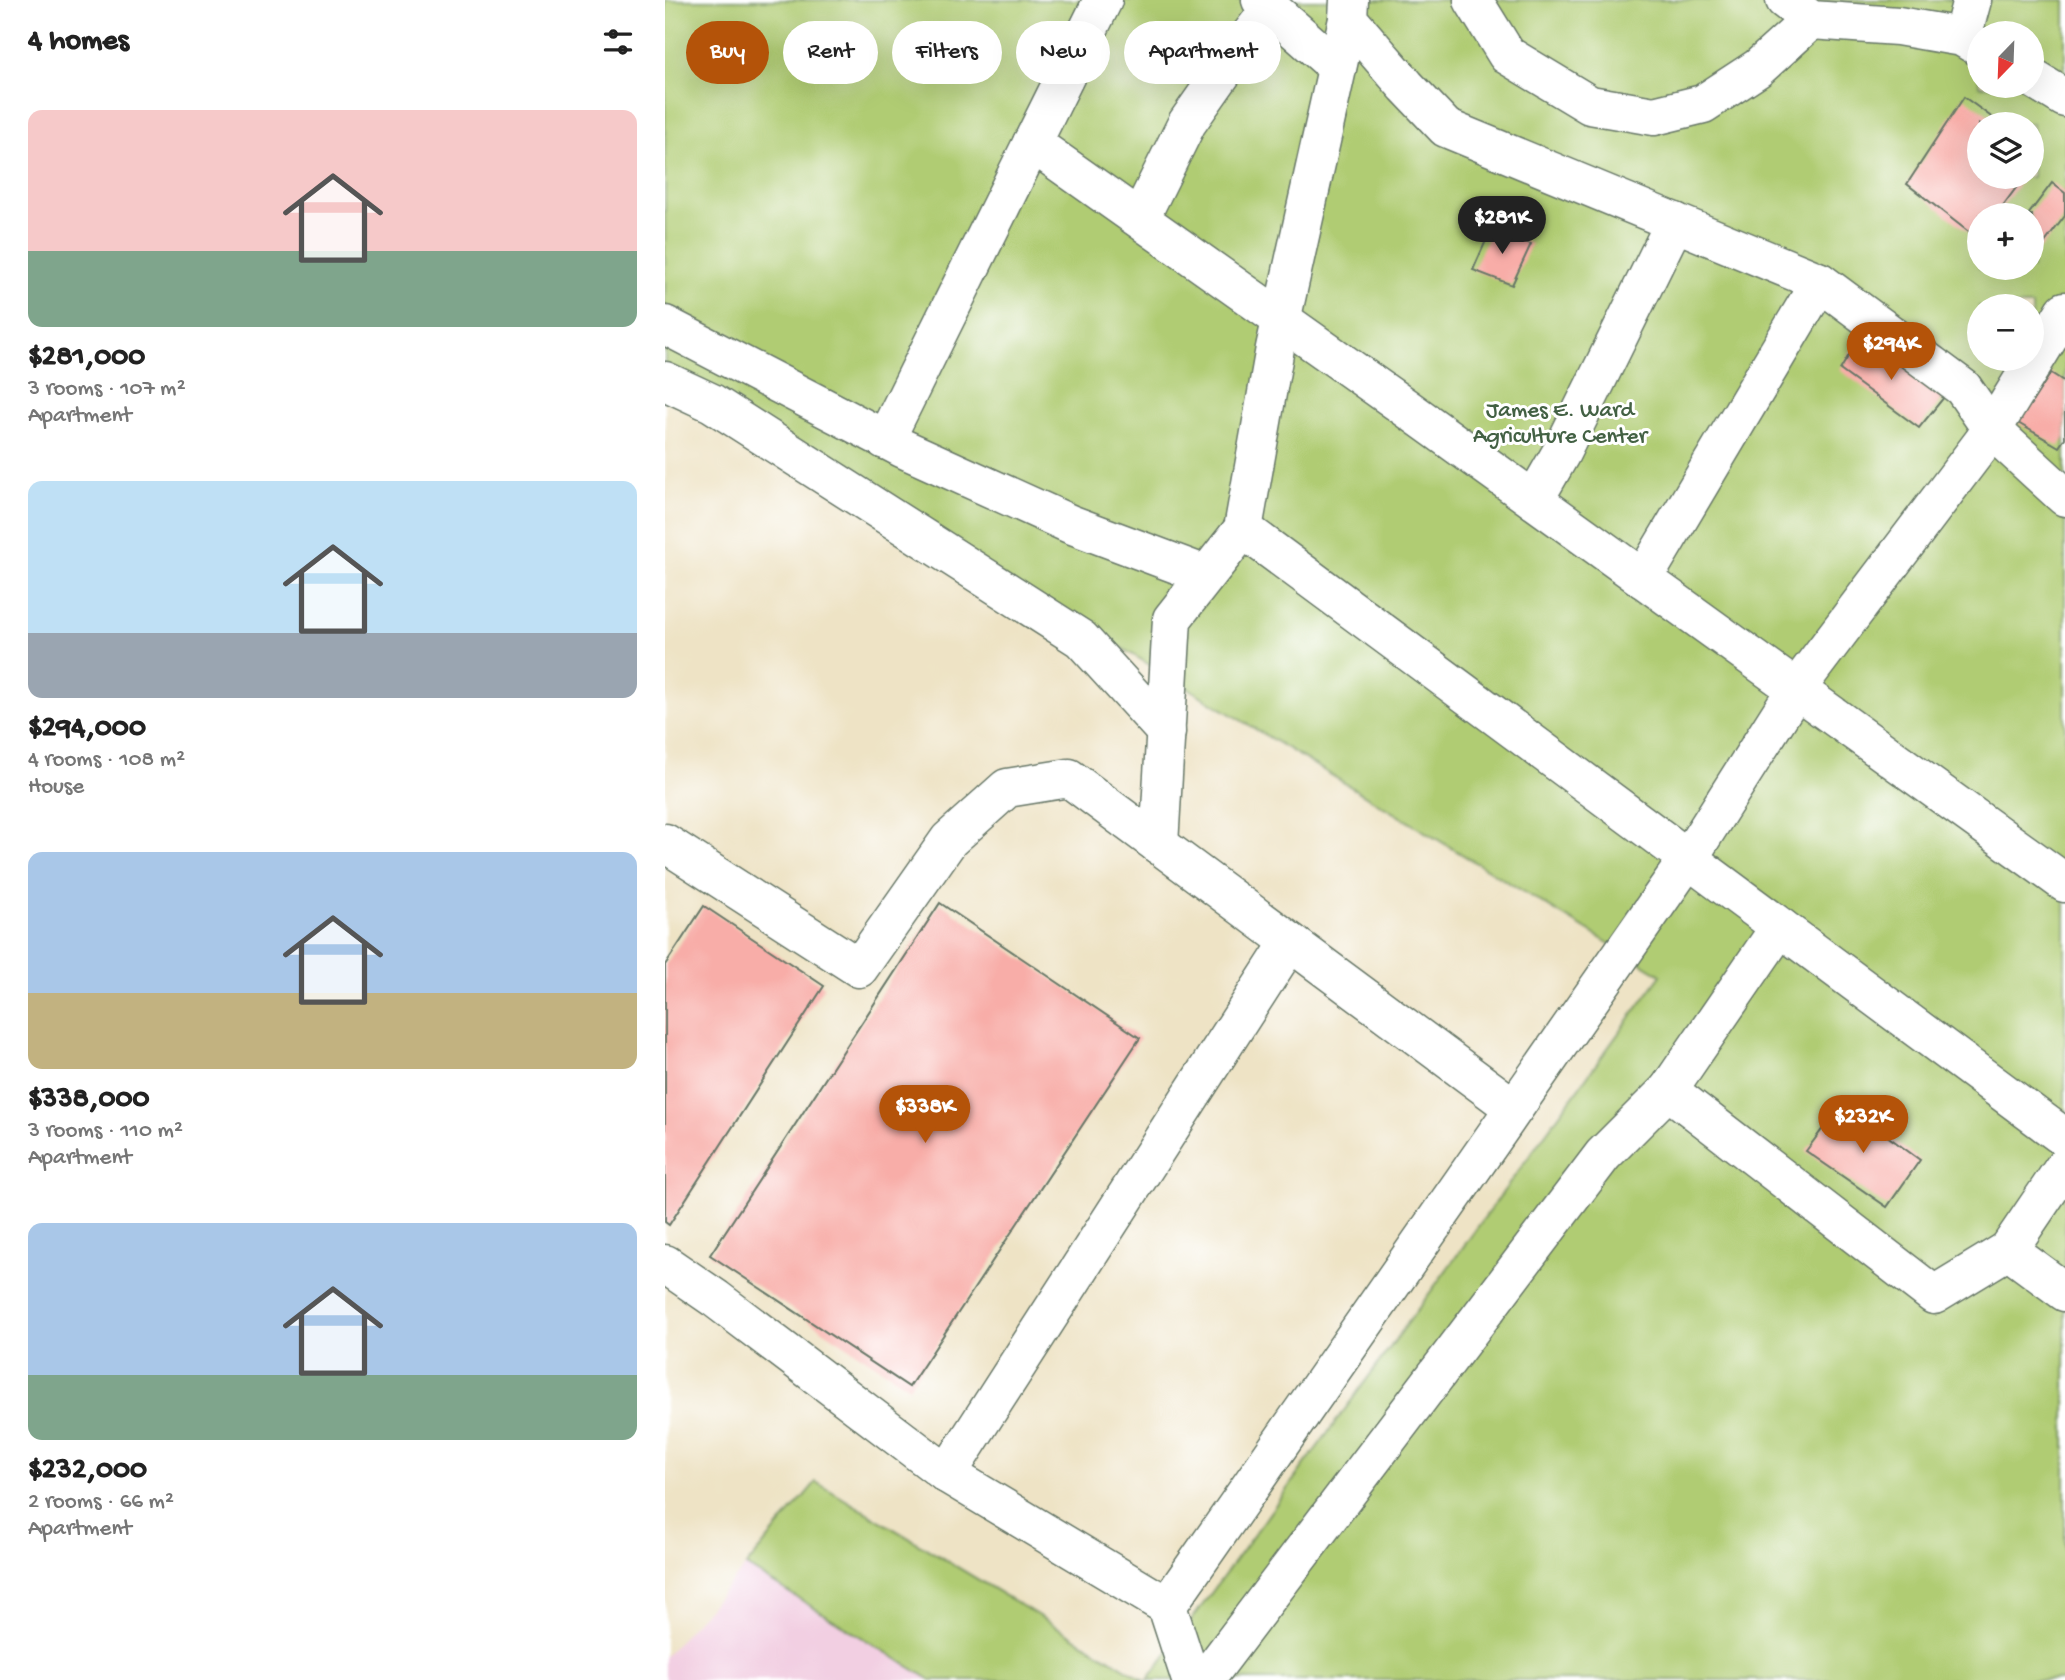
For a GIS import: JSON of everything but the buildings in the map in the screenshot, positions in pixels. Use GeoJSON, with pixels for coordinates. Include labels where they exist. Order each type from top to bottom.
{"type":"FeatureCollection","features":[{"type":"Feature","properties":{"kind":"lane"},"geometry":{"type":"LineString","coordinates":[[885,440],[1103,0]]}},
{"type":"Feature","properties":{"kind":"lane"},"geometry":{"type":"LineString","coordinates":[[1473,0],[1507,55],[1590,105],[1654,116],[1703,104],[1758,68],[1798,10],[1893,13],[1967,41]]}},
{"type":"Feature","properties":{"kind":"lane"},"geometry":{"type":"LineString","coordinates":[[1972,0],[1972,21]]}},
{"type":"Feature","properties":{"kind":"lane"},"geometry":{"type":"LineString","coordinates":[[1140,218],[1187,123],[1232,60],[1266,5],[1337,67]]}},
{"type":"Feature","properties":{"kind":"lane"},"geometry":{"type":"LineString","coordinates":[[1159,845],[1172,618],[1243,529],[1282,319],[1349,9]]}},
{"type":"Feature","properties":{"kind":"lane"},"geometry":{"type":"LineString","coordinates":[[1349,9],[1406,86],[1446,128],[1820,282],[1963,388],[1992,430],[2065,497]]}},
{"type":"Feature","properties":{"kind":"lane"},"geometry":{"type":"LineString","coordinates":[[2044,85],[2065,98]]}},
{"type":"Feature","properties":{"kind":"lane"},"geometry":{"type":"LineString","coordinates":[[1032,143],[1282,319],[2065,883]]}},
{"type":"Feature","properties":{"kind":"lane"},"geometry":{"type":"LineString","coordinates":[[1534,500],[1561,453],[1675,222]]}},
{"type":"Feature","properties":{"kind":"lane"},"geometry":{"type":"LineString","coordinates":[[1643,579],[1820,282]]}},
{"type":"Feature","properties":{"kind":"lane"},"geometry":{"type":"LineString","coordinates":[[1167,1606],[1688,859],[1796,689],[1992,430],[2065,311]]}},
{"type":"Feature","properties":{"kind":"lane"},"geometry":{"type":"LineString","coordinates":[[665,325],[885,440],[1070,524],[1206,575]]}},
{"type":"Feature","properties":{"kind":"lane"},"geometry":{"type":"LineString","coordinates":[[665,381],[712,403],[1081,639],[1166,733]]}},
{"type":"Feature","properties":{"kind":"lane"},"geometry":{"type":"LineString","coordinates":[[1243,529],[2065,1138]]}},
{"type":"Feature","properties":{"kind":"lane"},"geometry":{"type":"LineString","coordinates":[[665,842],[859,968],[949,839],[1007,788],[1069,778],[1514,1108]]}},
{"type":"Feature","properties":{"kind":"lane"},"geometry":{"type":"LineString","coordinates":[[1205,1680],[1603,1155],[1668,1090],[1780,927]]}},
{"type":"Feature","properties":{"kind":"lane"},"geometry":{"type":"LineString","coordinates":[[947,1474],[1290,942]]}},
{"type":"Feature","properties":{"kind":"lane"},"geometry":{"type":"LineString","coordinates":[[1668,1090],[1934,1295],[2008,1250],[2065,1166]]}},
{"type":"Feature","properties":{"kind":"lane"},"geometry":{"type":"LineString","coordinates":[[2008,1250],[2065,1292]]}},
{"type":"Feature","properties":{"kind":"lane"},"geometry":{"type":"LineString","coordinates":[[665,1264],[716,1299],[947,1474],[1167,1606],[1191,1680]]}},
{"type":"Feature","properties":{"kind":"shaded area"},"geometry":{"type":"Polygon","coordinates":[[[746,1566],[931,1680],[665,1680],[665,1656],[746,1566]]]}},
{"type":"Feature","properties":{"kind":"green space","name":"James E. Ward Agriculture Center"},"geometry":{"type":"Polygon","coordinates":[[[665,0],[2065,0],[2065,1680],[1148,1680],[1661,975],[665,371],[665,0]]]}},
{"type":"Feature","properties":{"kind":"green space"},"geometry":{"type":"Polygon","coordinates":[[[816,1482],[1145,1680],[931,1680],[746,1566],[816,1482]]]}}]}
